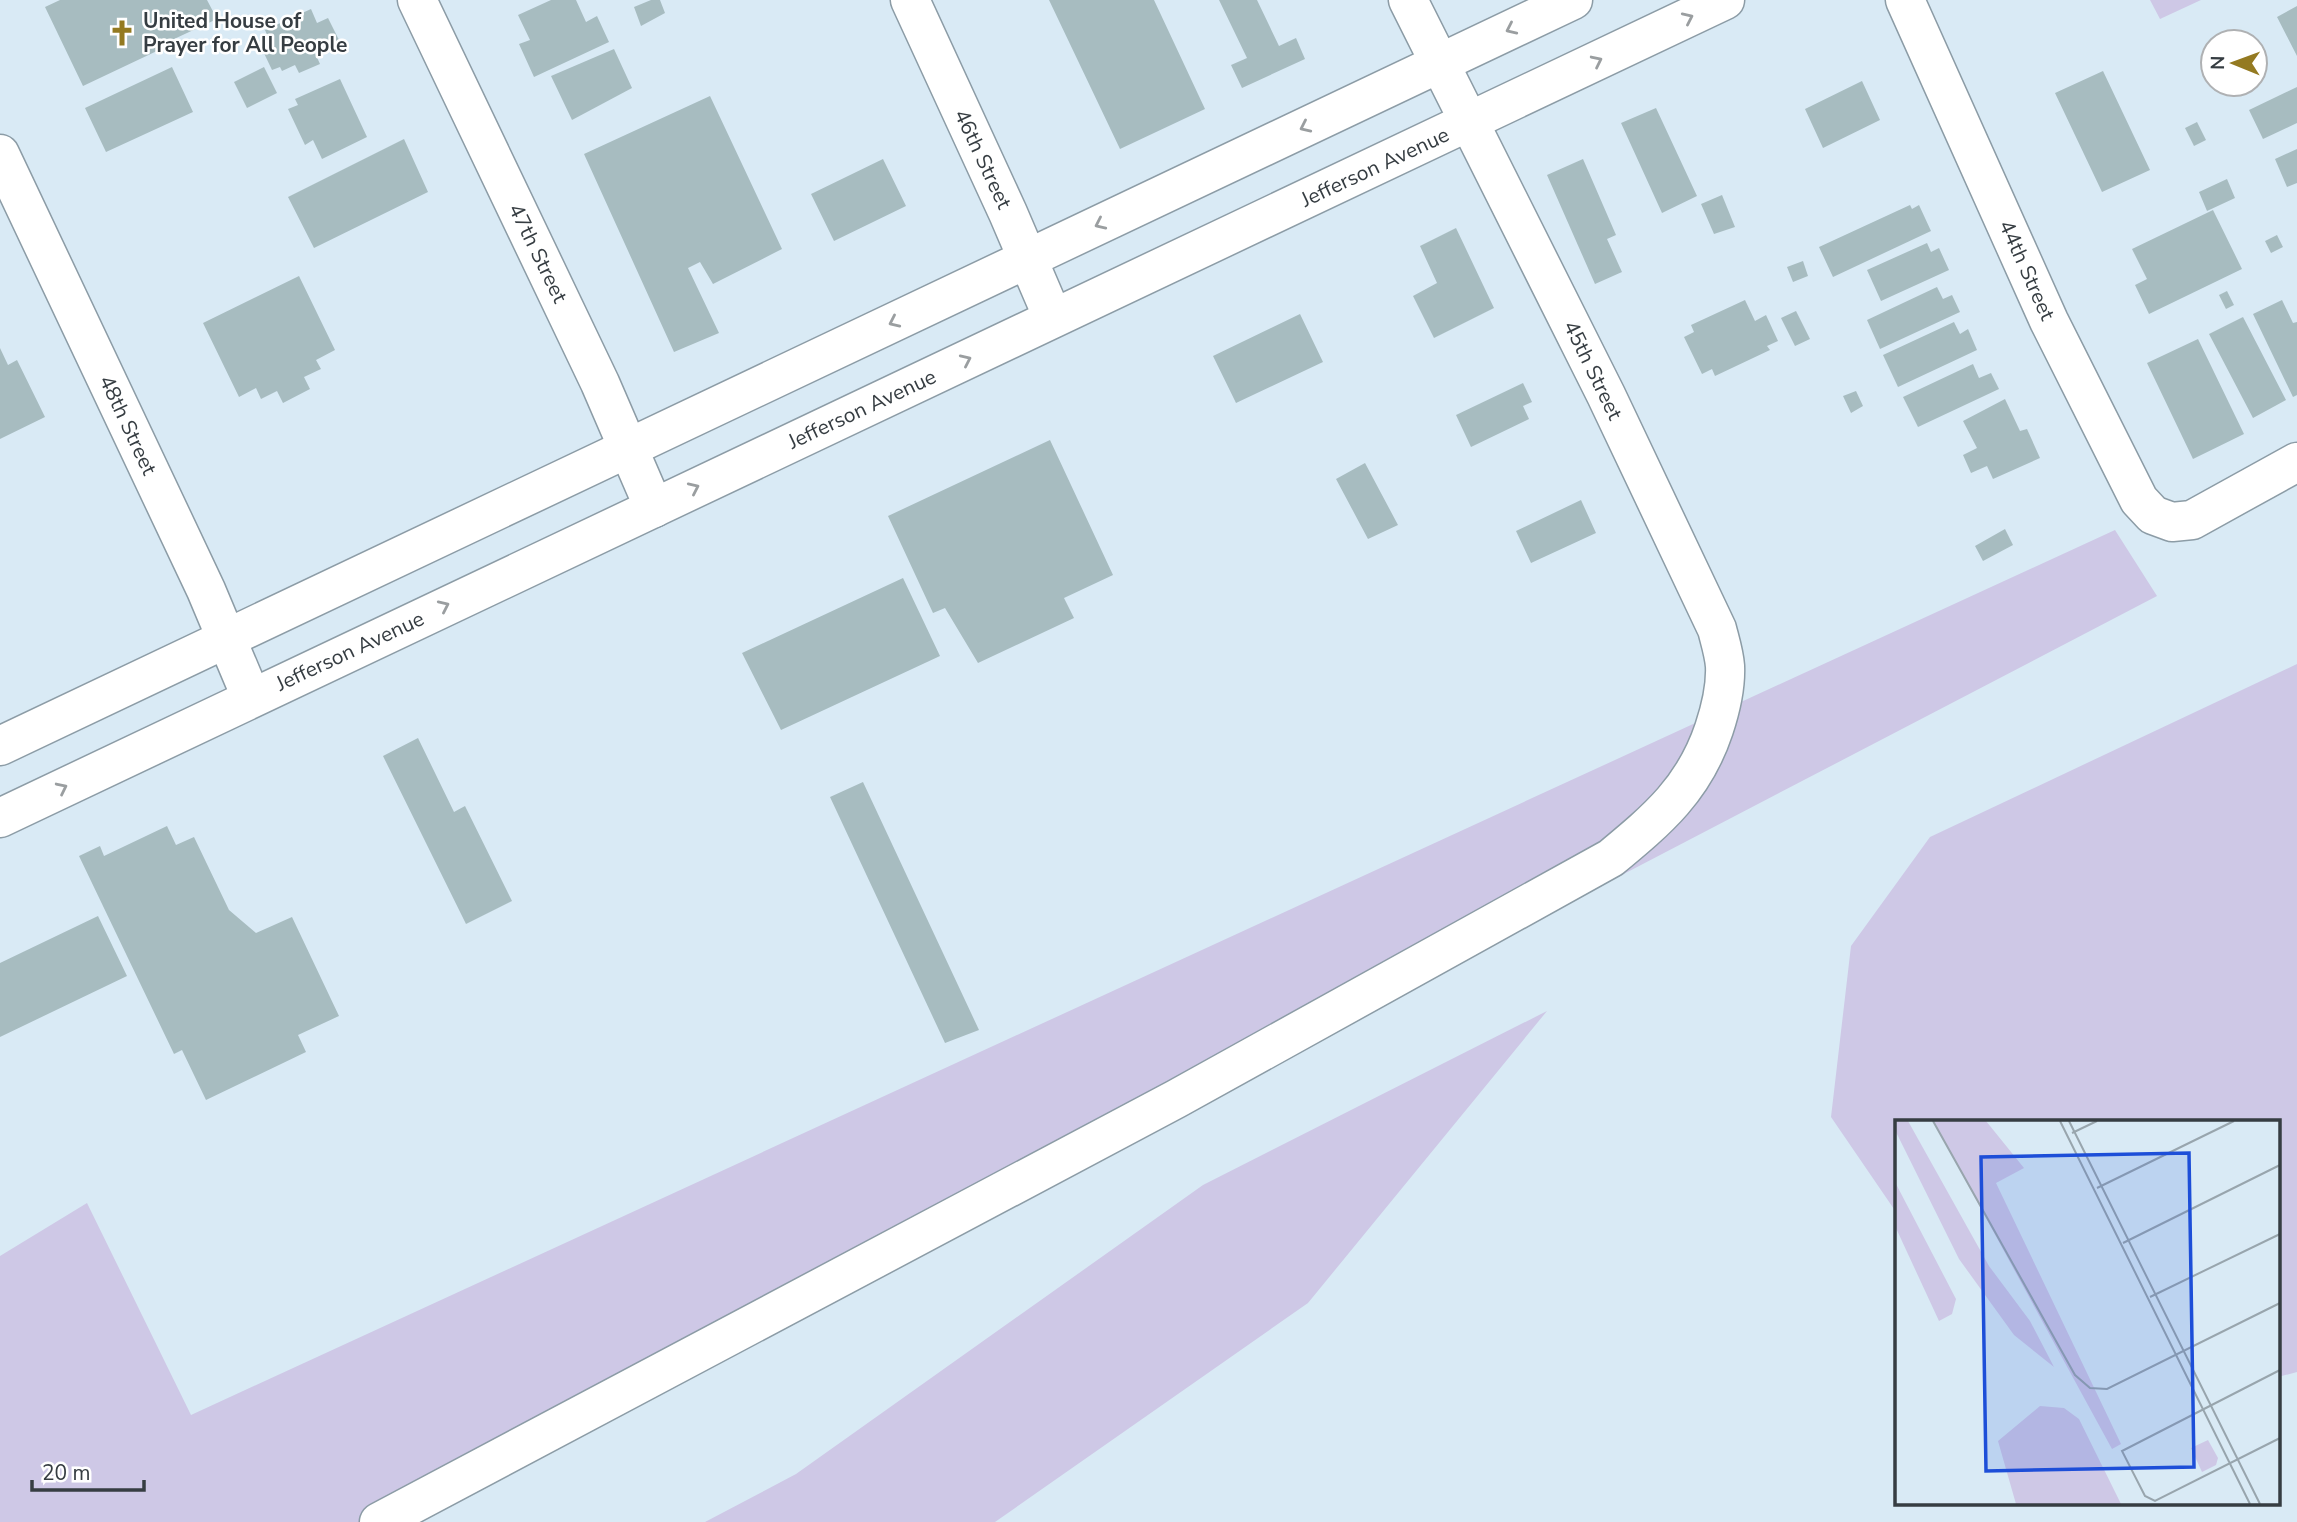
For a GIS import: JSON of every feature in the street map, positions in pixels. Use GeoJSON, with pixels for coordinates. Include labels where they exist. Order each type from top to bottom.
{"type":"FeatureCollection","features":[{"type":"Feature","properties":{"kind":"main road","name":"47th Street"},"geometry":{"type":"LineString","coordinates":[[417,0],[600,383],[654,508]]}},
{"type":"Feature","properties":{"kind":"main road","name":"46th Street"},"geometry":{"type":"LineString","coordinates":[[910,0],[1053,318]]}},
{"type":"Feature","properties":{"kind":"main road","name":"45th Street"},"geometry":{"type":"LineString","coordinates":[[379,1522],[1176,1099],[1611,858],[1654,822],[1691,779],[1706,752],[1723,702],[1725,665],[1717,629],[1606,395],[1408,0]]}},
{"type":"Feature","properties":{"kind":"main road"},"geometry":{"type":"LineString","coordinates":[[0,746],[1573,0]]}},
{"type":"Feature","properties":{"kind":"main road","name":"Jefferson Avenue"},"geometry":{"type":"LineString","coordinates":[[0,818],[1725,0]]}},
{"type":"Feature","properties":{"kind":"main road","name":"44th Street"},"geometry":{"type":"LineString","coordinates":[[1905,0],[2049,321],[2139,500],[2153,515],[2172,522],[2192,520],[2297,462]]}},
{"type":"Feature","properties":{"kind":"main road","name":"48th Street"},"geometry":{"type":"LineString","coordinates":[[0,155],[206,590],[251,697]]}},
{"type":"Feature","properties":{"kind":"shaded area"},"geometry":{"type":"Polygon","coordinates":[[[2150,0],[2201,0],[2160,19],[2150,0]]]}},
{"type":"Feature","properties":{"kind":"shaded area"},"geometry":{"type":"Polygon","coordinates":[[[2115,530],[2157,596],[381,1522],[0,1522],[0,1256],[87,1203],[191,1415],[2115,530]]]}},
{"type":"Feature","properties":{"kind":"shaded area"},"geometry":{"type":"Polygon","coordinates":[[[2297,664],[2297,1372],[2280,1376],[2280,1120],[1895,1120],[1895,1211],[1831,1117],[1851,946],[1930,837],[2297,664]]]}},
{"type":"Feature","properties":{"kind":"shaded area"},"geometry":{"type":"Polygon","coordinates":[[[1547,1011],[1308,1303],[995,1522],[705,1522],[796,1474],[1203,1185],[1547,1011]]]}},
{"type":"Feature","properties":{"kind":"building","name":"United House of Prayer for All People"},"geometry":{"type":"Polygon","coordinates":[[[60,0],[207,0],[217,19],[83,86],[45,7],[60,0]]]}},
{"type":"Feature","properties":{"kind":"building"},"geometry":{"type":"Polygon","coordinates":[[[551,0],[576,0],[586,22],[597,16],[609,42],[534,77],[519,44],[530,40],[518,15],[551,0]]]}},
{"type":"Feature","properties":{"kind":"building"},"geometry":{"type":"Polygon","coordinates":[[[651,0],[660,0],[665,13],[641,26],[634,7],[651,0]]]}},
{"type":"Feature","properties":{"kind":"building"},"geometry":{"type":"Polygon","coordinates":[[[1049,0],[1154,0],[1205,109],[1120,149],[1049,0]]]}},
{"type":"Feature","properties":{"kind":"building"},"geometry":{"type":"Polygon","coordinates":[[[1219,0],[1257,0],[1279,46],[1296,38],[1305,59],[1242,88],[1231,65],[1247,58],[1219,0]]]}},
{"type":"Feature","properties":{"kind":"building"},"geometry":{"type":"Polygon","coordinates":[[[2297,6],[2297,56],[2277,17],[2297,6]]]}},
{"type":"Feature","properties":{"kind":"building"},"geometry":{"type":"Polygon","coordinates":[[[311,9],[317,23],[328,18],[340,42],[315,53],[320,64],[299,73],[295,65],[282,71],[280,67],[272,70],[262,49],[271,44],[265,30],[311,9]]]}},
{"type":"Feature","properties":{"kind":"building"},"geometry":{"type":"Polygon","coordinates":[[[614,49],[632,88],[572,120],[551,76],[614,49]]]}},
{"type":"Feature","properties":{"kind":"building"},"geometry":{"type":"Polygon","coordinates":[[[172,67],[193,112],[106,152],[85,108],[172,67]]]}},
{"type":"Feature","properties":{"kind":"building"},"geometry":{"type":"Polygon","coordinates":[[[264,67],[277,93],[247,108],[234,82],[264,67]]]}},
{"type":"Feature","properties":{"kind":"building"},"geometry":{"type":"Polygon","coordinates":[[[2103,71],[2150,170],[2102,192],[2055,93],[2103,71]]]}},
{"type":"Feature","properties":{"kind":"building"},"geometry":{"type":"Polygon","coordinates":[[[340,79],[367,137],[322,159],[313,140],[305,145],[288,109],[298,105],[295,99],[340,79]]]}},
{"type":"Feature","properties":{"kind":"building"},"geometry":{"type":"Polygon","coordinates":[[[1862,81],[1880,120],[1823,148],[1805,109],[1862,81]]]}},
{"type":"Feature","properties":{"kind":"building"},"geometry":{"type":"Polygon","coordinates":[[[2297,87],[2297,123],[2263,139],[2249,110],[2297,87]]]}},
{"type":"Feature","properties":{"kind":"building"},"geometry":{"type":"Polygon","coordinates":[[[710,96],[782,249],[713,284],[700,262],[688,268],[719,333],[674,352],[584,154],[710,96]]]}},
{"type":"Feature","properties":{"kind":"building"},"geometry":{"type":"Polygon","coordinates":[[[1656,108],[1697,196],[1662,213],[1621,123],[1656,108]]]}},
{"type":"Feature","properties":{"kind":"building"},"geometry":{"type":"Polygon","coordinates":[[[2197,122],[2206,140],[2194,146],[2185,128],[2197,122]]]}},
{"type":"Feature","properties":{"kind":"building"},"geometry":{"type":"Polygon","coordinates":[[[404,139],[428,192],[314,248],[288,197],[404,139]]]}},
{"type":"Feature","properties":{"kind":"building"},"geometry":{"type":"Polygon","coordinates":[[[2297,149],[2297,183],[2287,187],[2275,159],[2297,149]]]}},
{"type":"Feature","properties":{"kind":"building"},"geometry":{"type":"Polygon","coordinates":[[[883,159],[906,206],[834,241],[811,194],[883,159]]]}},
{"type":"Feature","properties":{"kind":"building"},"geometry":{"type":"Polygon","coordinates":[[[1583,159],[1616,235],[1607,239],[1622,272],[1595,284],[1547,175],[1583,159]]]}},
{"type":"Feature","properties":{"kind":"building"},"geometry":{"type":"Polygon","coordinates":[[[2227,179],[2235,198],[2207,211],[2199,192],[2227,179]]]}},
{"type":"Feature","properties":{"kind":"building"},"geometry":{"type":"Polygon","coordinates":[[[1722,195],[1735,227],[1714,234],[1701,204],[1722,195]]]}},
{"type":"Feature","properties":{"kind":"building"},"geometry":{"type":"Polygon","coordinates":[[[1910,205],[1912,209],[1919,205],[1931,231],[1833,277],[1819,247],[1910,205]]]}},
{"type":"Feature","properties":{"kind":"building"},"geometry":{"type":"Polygon","coordinates":[[[2213,210],[2242,269],[2149,314],[2135,285],[2147,279],[2132,249],[2213,210]]]}},
{"type":"Feature","properties":{"kind":"building"},"geometry":{"type":"Polygon","coordinates":[[[1456,228],[1494,308],[1434,338],[1413,296],[1437,283],[1420,246],[1456,228]]]}},
{"type":"Feature","properties":{"kind":"building"},"geometry":{"type":"Polygon","coordinates":[[[2277,235],[2283,247],[2271,253],[2265,241],[2277,235]]]}},
{"type":"Feature","properties":{"kind":"building"},"geometry":{"type":"Polygon","coordinates":[[[1927,243],[1931,252],[1939,248],[1949,270],[1881,301],[1867,270],[1927,243]]]}},
{"type":"Feature","properties":{"kind":"building"},"geometry":{"type":"Polygon","coordinates":[[[1803,261],[1808,276],[1793,282],[1787,267],[1803,261]]]}},
{"type":"Feature","properties":{"kind":"building"},"geometry":{"type":"Polygon","coordinates":[[[299,276],[335,350],[316,360],[321,369],[304,377],[310,389],[283,403],[277,391],[261,399],[256,388],[239,397],[203,323],[299,276]]]}},
{"type":"Feature","properties":{"kind":"building"},"geometry":{"type":"Polygon","coordinates":[[[1937,287],[1943,299],[1952,295],[1960,312],[1880,349],[1867,320],[1937,287]]]}},
{"type":"Feature","properties":{"kind":"building"},"geometry":{"type":"Polygon","coordinates":[[[2227,291],[2234,305],[2226,309],[2219,295],[2227,291]]]}},
{"type":"Feature","properties":{"kind":"building"},"geometry":{"type":"Polygon","coordinates":[[[1745,300],[1755,321],[1766,315],[1778,341],[1767,346],[1770,350],[1715,376],[1712,369],[1702,374],[1684,337],[1694,332],[1691,325],[1745,300]]]}},
{"type":"Feature","properties":{"kind":"building"},"geometry":{"type":"Polygon","coordinates":[[[2282,300],[2293,323],[2297,322],[2297,395],[2293,397],[2253,314],[2282,300]]]}},
{"type":"Feature","properties":{"kind":"building"},"geometry":{"type":"Polygon","coordinates":[[[1796,311],[1810,339],[1795,346],[1781,318],[1796,311]]]}},
{"type":"Feature","properties":{"kind":"building"},"geometry":{"type":"Polygon","coordinates":[[[1300,314],[1323,362],[1236,403],[1213,356],[1300,314]]]}},
{"type":"Feature","properties":{"kind":"building"},"geometry":{"type":"Polygon","coordinates":[[[2243,317],[2286,400],[2253,418],[2209,334],[2243,317]]]}},
{"type":"Feature","properties":{"kind":"building"},"geometry":{"type":"Polygon","coordinates":[[[1954,322],[1960,334],[1968,329],[1977,350],[1898,387],[1883,355],[1954,322]]]}},
{"type":"Feature","properties":{"kind":"building"},"geometry":{"type":"Polygon","coordinates":[[[2198,339],[2244,434],[2193,459],[2147,363],[2198,339]]]}},
{"type":"Feature","properties":{"kind":"building"},"geometry":{"type":"Polygon","coordinates":[[[0,348],[8,365],[17,360],[45,417],[0,439],[0,348]]]}},
{"type":"Feature","properties":{"kind":"building"},"geometry":{"type":"Polygon","coordinates":[[[1973,364],[1979,378],[1991,373],[1999,389],[1918,427],[1903,397],[1973,364]]]}},
{"type":"Feature","properties":{"kind":"building"},"geometry":{"type":"Polygon","coordinates":[[[1523,383],[1532,402],[1523,406],[1529,419],[1471,447],[1456,415],[1523,383]]]}},
{"type":"Feature","properties":{"kind":"building"},"geometry":{"type":"Polygon","coordinates":[[[1856,391],[1863,406],[1851,413],[1843,396],[1856,391]]]}},
{"type":"Feature","properties":{"kind":"building"},"geometry":{"type":"Polygon","coordinates":[[[2005,399],[2020,431],[2027,429],[2040,458],[1993,479],[1987,466],[1971,473],[1963,455],[1977,448],[1963,421],[2005,399]]]}},
{"type":"Feature","properties":{"kind":"building"},"geometry":{"type":"Polygon","coordinates":[[[1050,440],[1113,575],[1064,598],[1074,618],[978,663],[945,608],[933,613],[888,516],[1050,440]]]}},
{"type":"Feature","properties":{"kind":"building"},"geometry":{"type":"Polygon","coordinates":[[[1365,463],[1398,525],[1368,539],[1336,479],[1365,463]]]}},
{"type":"Feature","properties":{"kind":"building"},"geometry":{"type":"Polygon","coordinates":[[[1581,500],[1596,533],[1531,563],[1516,531],[1581,500]]]}},
{"type":"Feature","properties":{"kind":"building"},"geometry":{"type":"Polygon","coordinates":[[[2005,529],[2013,545],[1983,561],[1975,546],[2005,529]]]}},
{"type":"Feature","properties":{"kind":"building"},"geometry":{"type":"Polygon","coordinates":[[[903,578],[940,656],[781,730],[742,653],[903,578]]]}},
{"type":"Feature","properties":{"kind":"building"},"geometry":{"type":"Polygon","coordinates":[[[418,738],[454,812],[465,806],[512,901],[466,924],[383,756],[418,738]]]}},
{"type":"Feature","properties":{"kind":"building"},"geometry":{"type":"Polygon","coordinates":[[[863,782],[979,1030],[945,1043],[830,797],[863,782]]]}},
{"type":"Feature","properties":{"kind":"building"},"geometry":{"type":"Polygon","coordinates":[[[167,826],[176,845],[194,837],[229,910],[256,933],[292,917],[339,1016],[298,1035],[306,1052],[206,1100],[182,1050],[174,1054],[79,856],[100,846],[104,856],[167,826]]]}},
{"type":"Feature","properties":{"kind":"building"},"geometry":{"type":"Polygon","coordinates":[[[98,916],[127,976],[0,1037],[0,963],[98,916]]]}},
{"type":"Feature","properties":{"kind":"place","name":"United House of Prayer for All People"},"geometry":{"type":"Point","coordinates":[122,33]}}]}
